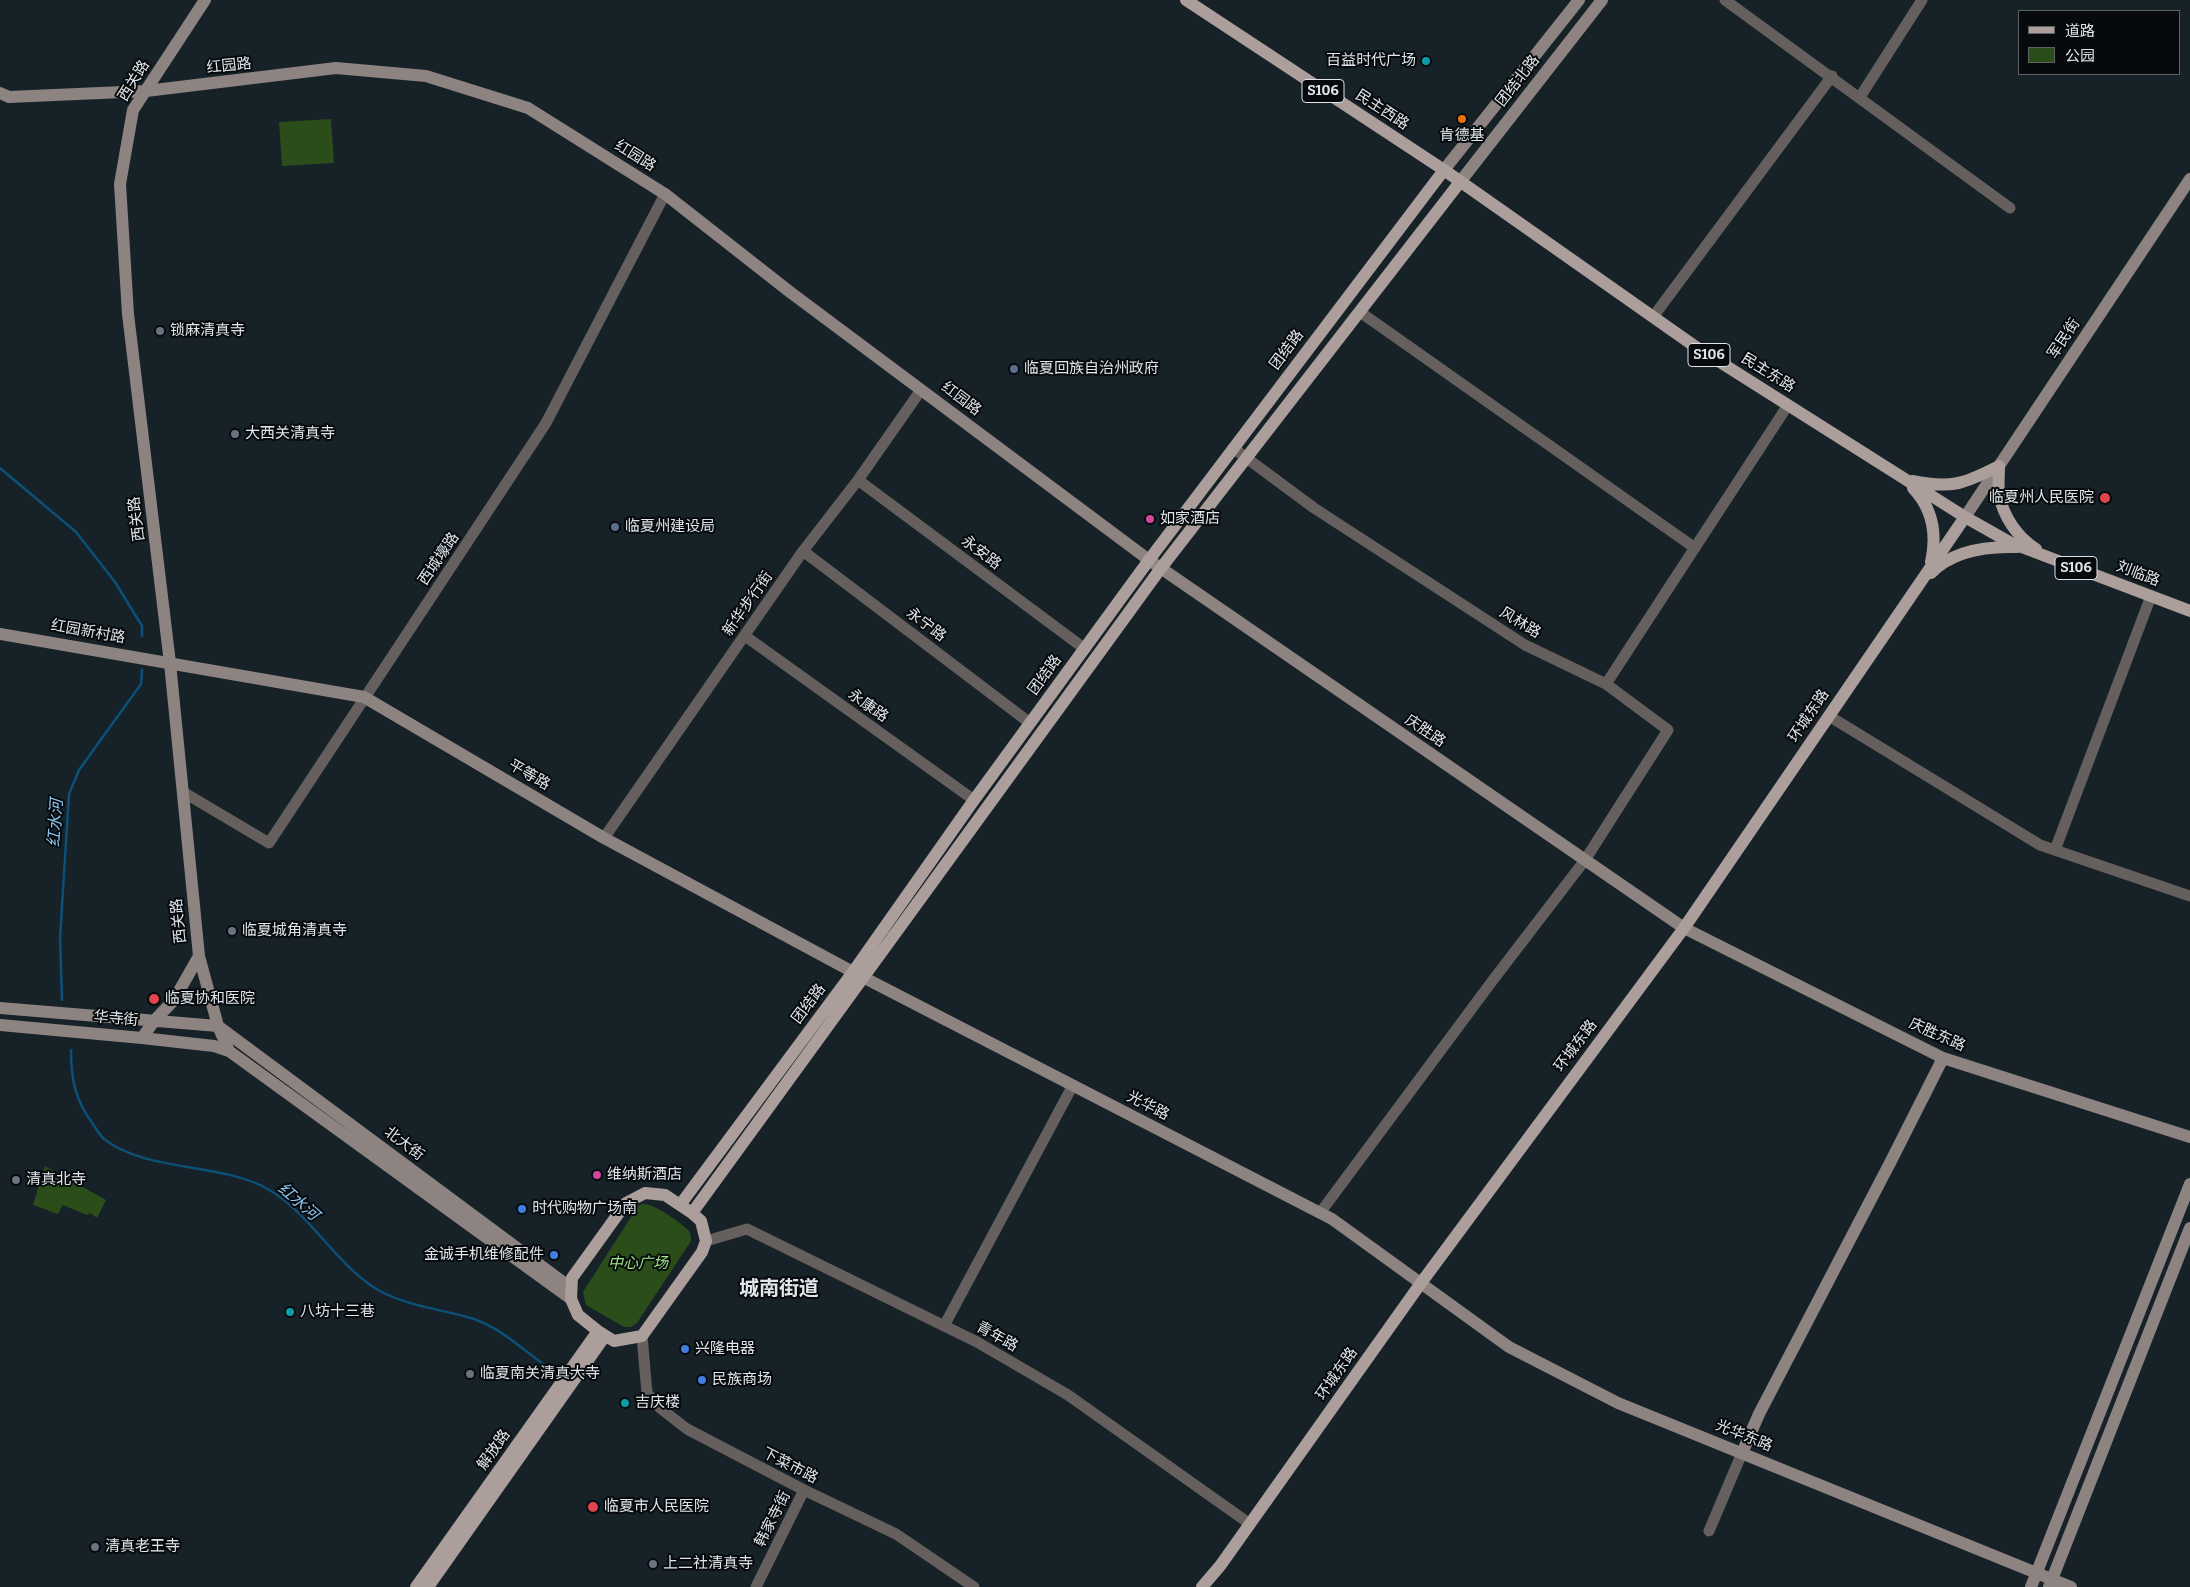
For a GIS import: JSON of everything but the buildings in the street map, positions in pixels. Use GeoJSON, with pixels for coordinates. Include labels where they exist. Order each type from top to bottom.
{"type":"FeatureCollection","features":[{"type":"Feature","properties":{"kind":"main road","name":"西关路"},"geometry":{"type":"LineString","coordinates":[[205,0],[133,110],[120,184],[128,314],[170,663],[199,956],[218,1026],[228,1051]]}},
{"type":"Feature","properties":{"kind":"main road","name":"民主西路"},"geometry":{"type":"LineString","coordinates":[[1186,0],[1460,182]]}},
{"type":"Feature","properties":{"kind":"main road","name":"团结北路"},"geometry":{"type":"LineString","coordinates":[[1444,170],[1579,0]]}},
{"type":"Feature","properties":{"kind":"main road","name":"团结北路"},"geometry":{"type":"LineString","coordinates":[[1460,182],[1602,0]]}},
{"type":"Feature","properties":{"kind":"main road","name":"红园路"},"geometry":{"type":"LineString","coordinates":[[0,93],[9,97],[146,91],[336,68],[426,76],[528,108],[664,194],[921,390],[1149,560]]}},
{"type":"Feature","properties":{"kind":"main road","name":"团结路"},"geometry":{"type":"LineString","coordinates":[[692,1213],[858,975],[974,800],[1149,560],[1444,170]]}},
{"type":"Feature","properties":{"kind":"main road","name":"军民街"},"geometry":{"type":"LineString","coordinates":[[1965,517],[2190,179]]}},
{"type":"Feature","properties":{"kind":"main road","name":"团结路"},"geometry":{"type":"LineString","coordinates":[[680,1205],[858,975],[1161,568],[1460,182]]}},
{"type":"Feature","properties":{"kind":"main road","name":"民主东路"},"geometry":{"type":"LineString","coordinates":[[1460,182],[1653,317],[1965,517]]}},
{"type":"Feature","properties":{"kind":"main road"},"geometry":{"type":"LineString","coordinates":[[1905,479],[1937,486],[1970,481],[1999,466],[1999,494],[2008,520],[2026,542],[2049,557]]}},
{"type":"Feature","properties":{"kind":"main road"},"geometry":{"type":"LineString","coordinates":[[1905,479],[1922,497],[1932,520],[1935,544],[1929,569],[1916,589]]}},
{"type":"Feature","properties":{"kind":"main road","name":"刘临路"},"geometry":{"type":"LineString","coordinates":[[1965,517],[2011,543],[2190,611]]}},
{"type":"Feature","properties":{"kind":"main road","name":"环城东路"},"geometry":{"type":"LineString","coordinates":[[1202,1587],[1250,1524],[1421,1283],[1684,928],[1965,517]]}},
{"type":"Feature","properties":{"kind":"main road"},"geometry":{"type":"LineString","coordinates":[[1916,589],[1936,568],[1962,553],[1991,546],[2021,548],[2049,557]]}},
{"type":"Feature","properties":{"kind":"main road","name":"庆胜路"},"geometry":{"type":"LineString","coordinates":[[1149,560],[1684,928]]}},
{"type":"Feature","properties":{"kind":"main road","name":"红园新村路"},"geometry":{"type":"LineString","coordinates":[[0,634],[170,663]]}},
{"type":"Feature","properties":{"kind":"main road","name":"平等路"},"geometry":{"type":"LineString","coordinates":[[170,663],[364,697],[604,838],[858,975]]}},
{"type":"Feature","properties":{"kind":"main road","name":"庆胜东路"},"geometry":{"type":"LineString","coordinates":[[1684,928],[1943,1058],[2190,1137]]}},
{"type":"Feature","properties":{"kind":"main road"},"geometry":{"type":"LineString","coordinates":[[142,1038],[154,1021],[174,1000],[199,956]]}},
{"type":"Feature","properties":{"kind":"main road","name":"光华路"},"geometry":{"type":"LineString","coordinates":[[858,975],[1332,1219],[1421,1283]]}},
{"type":"Feature","properties":{"kind":"main road","name":"华寺街"},"geometry":{"type":"LineString","coordinates":[[0,1008],[218,1026]]}},
{"type":"Feature","properties":{"kind":"main road","name":"华寺街"},"geometry":{"type":"LineString","coordinates":[[0,1024],[214,1046],[228,1051]]}},
{"type":"Feature","properties":{"kind":"main road","name":"北大街"},"geometry":{"type":"LineString","coordinates":[[218,1026],[571,1293]]}},
{"type":"Feature","properties":{"kind":"main road","name":"北大街"},"geometry":{"type":"LineString","coordinates":[[228,1051],[571,1293]]}},
{"type":"Feature","properties":{"kind":"main road"},"geometry":{"type":"LineString","coordinates":[[1742,1453],[1759,1414],[1892,1161],[1943,1058]]}},
{"type":"Feature","properties":{"kind":"main road"},"geometry":{"type":"LineString","coordinates":[[2032,1587],[2190,1184]]}},
{"type":"Feature","properties":{"kind":"main road"},"geometry":{"type":"LineString","coordinates":[[645,1193],[665,1196],[692,1213],[701,1221],[706,1241],[702,1252],[642,1336],[614,1341],[578,1315],[571,1293],[572,1278],[626,1203],[645,1193]]}},
{"type":"Feature","properties":{"kind":"main road"},"geometry":{"type":"LineString","coordinates":[[2050,1583],[2190,1228]]}},
{"type":"Feature","properties":{"kind":"main road","name":"光华东路"},"geometry":{"type":"LineString","coordinates":[[1421,1283],[1510,1347],[1618,1403],[2037,1573],[2050,1583],[2071,1587]]}},
{"type":"Feature","properties":{"kind":"main road","name":"解放路"},"geometry":{"type":"LineString","coordinates":[[416,1587],[602,1334]]}},
{"type":"Feature","properties":{"kind":"main road","name":"解放路"},"geometry":{"type":"LineString","coordinates":[[428,1587],[602,1334]]}},
{"type":"Feature","properties":{"kind":"street"},"geometry":{"type":"LineString","coordinates":[[1725,0],[1832,76],[2010,208]]}},
{"type":"Feature","properties":{"kind":"street"},"geometry":{"type":"LineString","coordinates":[[1860,97],[1922,0]]}},
{"type":"Feature","properties":{"kind":"street"},"geometry":{"type":"LineString","coordinates":[[1653,317],[1832,76]]}},
{"type":"Feature","properties":{"kind":"street","name":"西城壕路"},"geometry":{"type":"LineString","coordinates":[[183,792],[269,843],[546,423],[664,194]]}},
{"type":"Feature","properties":{"kind":"street"},"geometry":{"type":"LineString","coordinates":[[1360,312],[1695,548]]}},
{"type":"Feature","properties":{"kind":"street","name":"新华步行街"},"geometry":{"type":"LineString","coordinates":[[604,838],[804,551],[858,480],[921,390]]}},
{"type":"Feature","properties":{"kind":"street"},"geometry":{"type":"LineString","coordinates":[[1606,684],[1788,405]]}},
{"type":"Feature","properties":{"kind":"street","name":"风林路"},"geometry":{"type":"LineString","coordinates":[[1233,448],[1314,508],[1525,645],[1606,684],[1668,730],[1585,860]]}},
{"type":"Feature","properties":{"kind":"street","name":"永安路"},"geometry":{"type":"LineString","coordinates":[[858,480],[1085,649]]}},
{"type":"Feature","properties":{"kind":"street","name":"永宁路"},"geometry":{"type":"LineString","coordinates":[[804,551],[1030,723]]}},
{"type":"Feature","properties":{"kind":"street"},"geometry":{"type":"LineString","coordinates":[[2055,850],[2151,596]]}},
{"type":"Feature","properties":{"kind":"street","name":"永康路"},"geometry":{"type":"LineString","coordinates":[[745,636],[974,800]]}},
{"type":"Feature","properties":{"kind":"street"},"geometry":{"type":"LineString","coordinates":[[1829,716],[2040,845],[2190,896]]}},
{"type":"Feature","properties":{"kind":"street"},"geometry":{"type":"LineString","coordinates":[[1320,1213],[1493,980],[1585,860]]}},
{"type":"Feature","properties":{"kind":"street"},"geometry":{"type":"LineString","coordinates":[[944,1326],[1073,1085]]}},
{"type":"Feature","properties":{"kind":"street","name":"青年路"},"geometry":{"type":"LineString","coordinates":[[706,1241],[748,1229],[977,1342],[1068,1395],[1250,1524]]}},
{"type":"Feature","properties":{"kind":"street","name":"下菜市路"},"geometry":{"type":"LineString","coordinates":[[642,1336],[648,1393],[660,1408],[686,1429],[804,1490],[896,1534],[974,1587]]}},
{"type":"Feature","properties":{"kind":"street"},"geometry":{"type":"LineString","coordinates":[[1709,1530],[1742,1453]]}},
{"type":"Feature","properties":{"kind":"street","name":"韩家寺街"},"geometry":{"type":"LineString","coordinates":[[756,1587],[804,1490]]}},
{"type":"Feature","properties":{"kind":"green space"},"geometry":{"type":"Polygon","coordinates":[[[331,119],[334,163],[282,166],[279,122],[331,119]]]}},
{"type":"Feature","properties":{"kind":"green space"},"geometry":{"type":"Polygon","coordinates":[[[45,1166],[106,1200],[97,1218],[90,1213],[87,1215],[63,1205],[58,1214],[33,1205],[45,1166]]]}},
{"type":"Feature","properties":{"kind":"green space","name":"中心广场"},"geometry":{"type":"Polygon","coordinates":[[[643,1204],[660,1210],[679,1222],[689,1231],[691,1241],[637,1323],[631,1327],[624,1327],[586,1305],[583,1292],[638,1206],[643,1204]]]}},
{"type":"Feature","properties":{"kind":"waterway","name":"红水河"},"geometry":{"type":"LineString","coordinates":[[0,468],[76,532],[115,582],[142,626],[142,636]]}},
{"type":"Feature","properties":{"kind":"waterway","name":"红水河"},"geometry":{"type":"LineString","coordinates":[[62,1000],[60,938],[69,794],[79,770],[141,684],[142,670]]}},
{"type":"Feature","properties":{"kind":"waterway","name":"红水河"},"geometry":{"type":"LineString","coordinates":[[71,1050],[73,1080],[78,1098],[87,1115],[104,1139],[139,1157],[223,1173],[262,1186],[279,1196],[294,1209],[349,1267],[380,1291],[403,1301],[484,1323],[510,1339],[543,1364]]}},
{"type":"Feature","properties":{"kind":"place","name":"百益时代广场"},"geometry":{"type":"Point","coordinates":[1426,61]}},
{"type":"Feature","properties":{"kind":"place","name":"肯德基"},"geometry":{"type":"Point","coordinates":[1462,119]}},
{"type":"Feature","properties":{"kind":"place","name":"锁麻清真寺"},"geometry":{"type":"Point","coordinates":[160,331]}},
{"type":"Feature","properties":{"kind":"place","name":"临夏回族自治州政府"},"geometry":{"type":"Point","coordinates":[1014,369]}},
{"type":"Feature","properties":{"kind":"place","name":"大西关清真寺"},"geometry":{"type":"Point","coordinates":[235,434]}},
{"type":"Feature","properties":{"kind":"place","name":"临夏州人民医院"},"geometry":{"type":"Point","coordinates":[2105,498]}},
{"type":"Feature","properties":{"kind":"place","name":"如家酒店"},"geometry":{"type":"Point","coordinates":[1150,519]}},
{"type":"Feature","properties":{"kind":"place","name":"临夏州建设局"},"geometry":{"type":"Point","coordinates":[615,527]}},
{"type":"Feature","properties":{"kind":"place","name":"临夏城角清真寺"},"geometry":{"type":"Point","coordinates":[232,931]}},
{"type":"Feature","properties":{"kind":"place","name":"临夏协和医院"},"geometry":{"type":"Point","coordinates":[154,999]}},
{"type":"Feature","properties":{"kind":"place","name":"维纳斯酒店"},"geometry":{"type":"Point","coordinates":[597,1175]}},
{"type":"Feature","properties":{"kind":"place","name":"清真北寺"},"geometry":{"type":"Point","coordinates":[16,1180]}},
{"type":"Feature","properties":{"kind":"place","name":"时代购物广场南"},"geometry":{"type":"Point","coordinates":[522,1209]}},
{"type":"Feature","properties":{"kind":"place","name":"金诚手机维修配件"},"geometry":{"type":"Point","coordinates":[554,1255]}},
{"type":"Feature","properties":{"kind":"place","name":"八坊十三巷"},"geometry":{"type":"Point","coordinates":[290,1312]}},
{"type":"Feature","properties":{"kind":"place","name":"兴隆电器"},"geometry":{"type":"Point","coordinates":[685,1349]}},
{"type":"Feature","properties":{"kind":"place","name":"临夏南关清真大寺"},"geometry":{"type":"Point","coordinates":[470,1374]}},
{"type":"Feature","properties":{"kind":"place","name":"民族商场"},"geometry":{"type":"Point","coordinates":[702,1380]}},
{"type":"Feature","properties":{"kind":"place","name":"吉庆楼"},"geometry":{"type":"Point","coordinates":[625,1403]}},
{"type":"Feature","properties":{"kind":"place","name":"临夏市人民医院"},"geometry":{"type":"Point","coordinates":[593,1507]}},
{"type":"Feature","properties":{"kind":"place","name":"清真老王寺"},"geometry":{"type":"Point","coordinates":[95,1547]}},
{"type":"Feature","properties":{"kind":"place","name":"上二社清真寺"},"geometry":{"type":"Point","coordinates":[653,1564]}},
{"type":"Feature","properties":{"kind":"district","name":"城南街道"},"geometry":{"type":"Point","coordinates":[779,1289]}}]}
